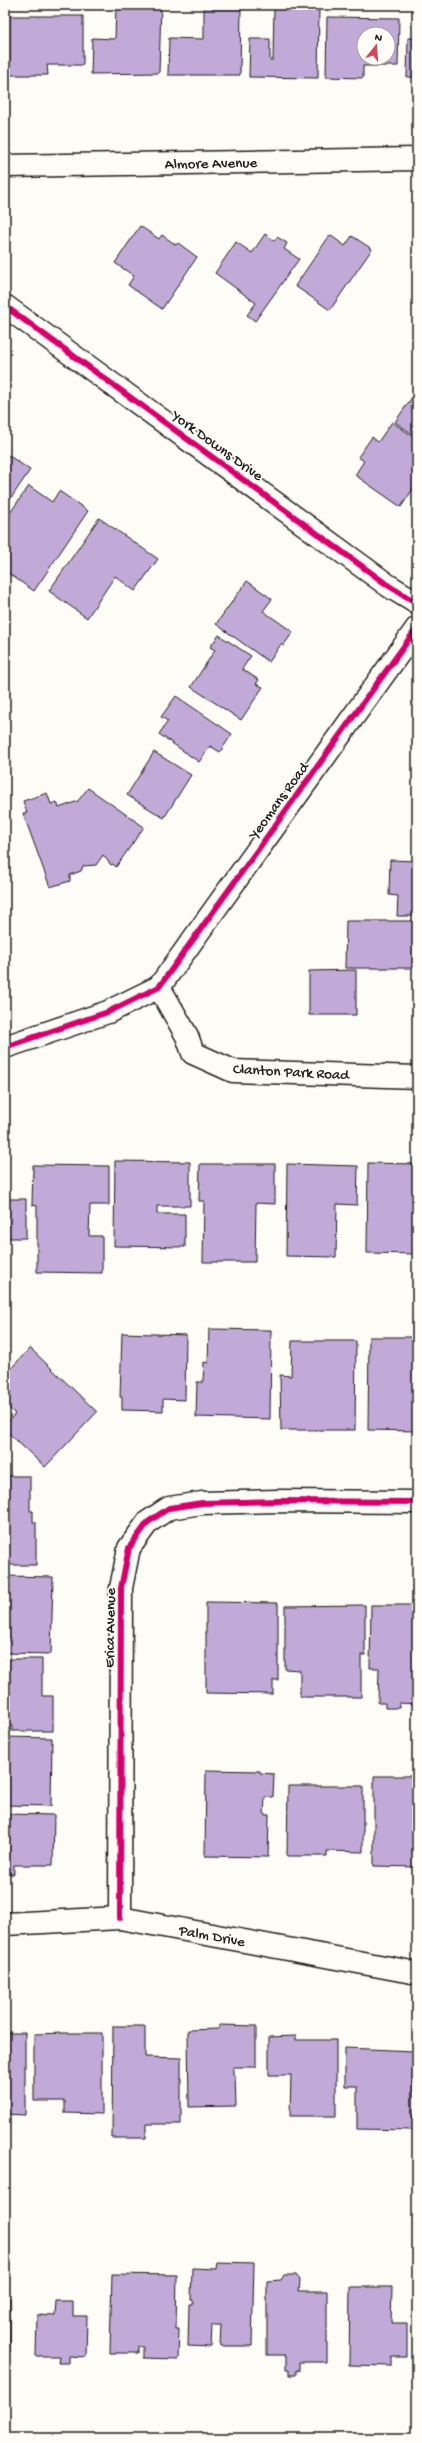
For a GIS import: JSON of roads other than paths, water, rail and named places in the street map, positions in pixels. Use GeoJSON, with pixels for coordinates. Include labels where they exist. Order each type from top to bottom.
{"type":"FeatureCollection","features":[{"type":"Feature","properties":{"kind":"street","name":"Almore Avenue"},"geometry":{"type":"LineString","coordinates":[[5,166],[417,159]]}},
{"type":"Feature","properties":{"kind":"street","name":"York Downs Drive"},"geometry":{"type":"LineString","coordinates":[[5,306],[389,586],[417,603]]}},
{"type":"Feature","properties":{"kind":"street","name":"Yeomans Road"},"geometry":{"type":"LineString","coordinates":[[159,987],[417,628]]}},
{"type":"Feature","properties":{"kind":"street"},"geometry":{"type":"LineString","coordinates":[[5,1046],[108,1012],[159,987]]}},
{"type":"Feature","properties":{"kind":"street","name":"Clanton Park Road"},"geometry":{"type":"LineString","coordinates":[[159,987],[187,1036],[193,1053],[233,1071],[417,1077]]}},
{"type":"Feature","properties":{"kind":"street","name":"Erica Avenue"},"geometry":{"type":"LineString","coordinates":[[120,1918],[121,1588],[129,1548],[148,1522],[169,1508],[202,1503],[278,1501],[417,1502]]}},
{"type":"Feature","properties":{"kind":"street","name":"Palm Drive"},"geometry":{"type":"LineString","coordinates":[[5,1924],[120,1918],[417,1973]]}}]}
